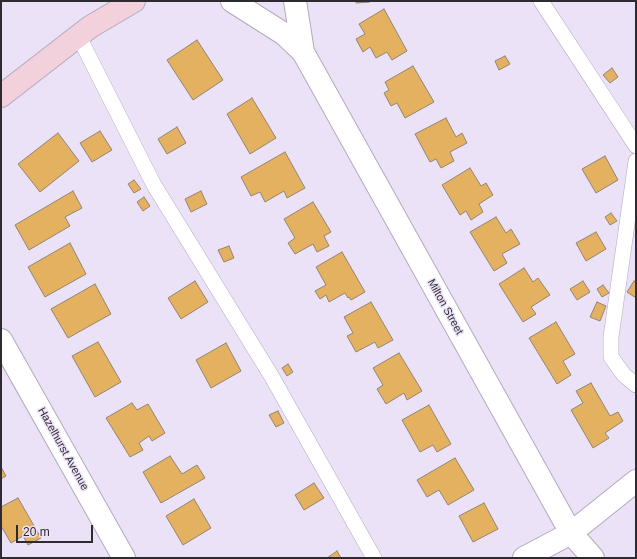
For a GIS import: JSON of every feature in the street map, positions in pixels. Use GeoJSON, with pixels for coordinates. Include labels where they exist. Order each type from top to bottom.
{"type":"FeatureCollection","features":[{"type":"Feature","properties":{"kind":"street"},"geometry":{"type":"LineString","coordinates":[[1,96],[78,35],[134,1]]}},
{"type":"Feature","properties":{"kind":"street","name":"Milton Street"},"geometry":{"type":"LineString","coordinates":[[232,1],[284,34],[303,52],[572,533],[593,558]]}},
{"type":"Feature","properties":{"kind":"street","name":"Milton Street"},"geometry":{"type":"LineString","coordinates":[[295,1],[303,52]]}},
{"type":"Feature","properties":{"kind":"street","name":"Hazelhurst Avenue"},"geometry":{"type":"LineString","coordinates":[[1,340],[124,558]]}},
{"type":"Feature","properties":{"kind":"street"},"geometry":{"type":"LineString","coordinates":[[524,558],[572,533],[636,481]]}},
{"type":"Feature","properties":{"kind":"lane"},"geometry":{"type":"LineString","coordinates":[[541,1],[636,146]]}},
{"type":"Feature","properties":{"kind":"lane"},"geometry":{"type":"LineString","coordinates":[[78,35],[154,185],[272,377],[374,558]]}},
{"type":"Feature","properties":{"kind":"lane"},"geometry":{"type":"LineString","coordinates":[[636,161],[610,337],[611,357],[624,375],[636,385]]}},
{"type":"Feature","properties":{"kind":"building"},"geometry":{"type":"Polygon","coordinates":[[[356,1],[370,1],[370,2],[356,3],[356,1]]]}},
{"type":"Feature","properties":{"kind":"building"},"geometry":{"type":"Polygon","coordinates":[[[384,9],[407,51],[392,60],[387,52],[376,58],[370,47],[363,52],[356,39],[365,34],[359,24],[384,9]]]}},
{"type":"Feature","properties":{"kind":"building"},"geometry":{"type":"Polygon","coordinates":[[[197,40],[223,80],[193,100],[167,60],[197,40]]]}},
{"type":"Feature","properties":{"kind":"building"},"geometry":{"type":"Polygon","coordinates":[[[505,56],[510,64],[499,70],[495,61],[505,56]]]}},
{"type":"Feature","properties":{"kind":"building"},"geometry":{"type":"Polygon","coordinates":[[[413,66],[434,102],[405,118],[397,103],[391,106],[384,93],[389,90],[385,82],[413,66]]]}},
{"type":"Feature","properties":{"kind":"building"},"geometry":{"type":"Polygon","coordinates":[[[612,68],[618,77],[610,83],[603,75],[612,68]]]}},
{"type":"Feature","properties":{"kind":"building"},"geometry":{"type":"Polygon","coordinates":[[[252,98],[276,138],[250,154],[227,114],[252,98]]]}},
{"type":"Feature","properties":{"kind":"building"},"geometry":{"type":"Polygon","coordinates":[[[446,118],[456,137],[462,133],[467,143],[450,152],[454,161],[441,168],[436,159],[430,162],[415,134],[446,118]]]}},
{"type":"Feature","properties":{"kind":"building"},"geometry":{"type":"Polygon","coordinates":[[[177,127],[186,143],[167,154],[158,139],[177,127]]]}},
{"type":"Feature","properties":{"kind":"building"},"geometry":{"type":"Polygon","coordinates":[[[100,131],[112,150],[92,162],[80,143],[100,131]]]}},
{"type":"Feature","properties":{"kind":"building"},"geometry":{"type":"Polygon","coordinates":[[[58,133],[79,161],[40,192],[18,164],[58,133]]]}},
{"type":"Feature","properties":{"kind":"building"},"geometry":{"type":"Polygon","coordinates":[[[285,152],[305,188],[287,198],[284,191],[265,202],[260,192],[251,196],[241,177],[285,152]]]}},
{"type":"Feature","properties":{"kind":"building"},"geometry":{"type":"Polygon","coordinates":[[[605,156],[618,180],[596,193],[582,169],[605,156]]]}},
{"type":"Feature","properties":{"kind":"building"},"geometry":{"type":"Polygon","coordinates":[[[470,168],[481,186],[486,183],[493,195],[479,204],[483,212],[471,220],[466,211],[460,215],[442,185],[470,168]]]}},
{"type":"Feature","properties":{"kind":"building"},"geometry":{"type":"Polygon","coordinates":[[[134,180],[141,189],[134,193],[128,184],[134,180]]]}},
{"type":"Feature","properties":{"kind":"building"},"geometry":{"type":"Polygon","coordinates":[[[73,191],[82,208],[65,217],[70,226],[29,250],[15,225],[73,191]]]}},
{"type":"Feature","properties":{"kind":"building"},"geometry":{"type":"Polygon","coordinates":[[[201,191],[207,204],[191,212],[185,199],[201,191]]]}},
{"type":"Feature","properties":{"kind":"building"},"geometry":{"type":"Polygon","coordinates":[[[144,197],[150,206],[143,211],[137,202],[144,197]]]}},
{"type":"Feature","properties":{"kind":"building"},"geometry":{"type":"Polygon","coordinates":[[[313,202],[331,232],[324,236],[329,246],[317,252],[313,244],[295,254],[288,243],[295,238],[284,219],[313,202]]]}},
{"type":"Feature","properties":{"kind":"building"},"geometry":{"type":"Polygon","coordinates":[[[611,213],[617,221],[610,225],[605,217],[611,213]]]}},
{"type":"Feature","properties":{"kind":"building"},"geometry":{"type":"Polygon","coordinates":[[[496,217],[506,233],[511,229],[520,244],[502,254],[507,263],[494,271],[470,232],[496,217]]]}},
{"type":"Feature","properties":{"kind":"building"},"geometry":{"type":"Polygon","coordinates":[[[596,232],[606,249],[586,261],[576,243],[596,232]]]}},
{"type":"Feature","properties":{"kind":"building"},"geometry":{"type":"Polygon","coordinates":[[[70,243],[86,274],[45,297],[28,267],[70,243]]]}},
{"type":"Feature","properties":{"kind":"building"},"geometry":{"type":"Polygon","coordinates":[[[229,246],[234,258],[224,262],[218,250],[229,246]]]}},
{"type":"Feature","properties":{"kind":"building"},"geometry":{"type":"Polygon","coordinates":[[[342,252],[365,292],[351,300],[345,293],[329,302],[326,295],[320,299],[315,291],[326,285],[316,267],[342,252]]]}},
{"type":"Feature","properties":{"kind":"building"},"geometry":{"type":"Polygon","coordinates":[[[524,268],[533,282],[538,278],[550,295],[531,307],[536,314],[523,322],[499,284],[524,268]]]}},
{"type":"Feature","properties":{"kind":"building"},"geometry":{"type":"Polygon","coordinates":[[[195,281],[208,302],[181,319],[168,298],[195,281]]]}},
{"type":"Feature","properties":{"kind":"building"},"geometry":{"type":"Polygon","coordinates":[[[583,281],[590,292],[577,300],[570,289],[583,281]]]}},
{"type":"Feature","properties":{"kind":"building"},"geometry":{"type":"Polygon","coordinates":[[[634,281],[636,282],[636,298],[627,292],[634,281]]]}},
{"type":"Feature","properties":{"kind":"building"},"geometry":{"type":"Polygon","coordinates":[[[95,284],[111,314],[68,338],[51,309],[95,284]]]}},
{"type":"Feature","properties":{"kind":"building"},"geometry":{"type":"Polygon","coordinates":[[[603,285],[609,293],[602,297],[597,289],[603,285]]]}},
{"type":"Feature","properties":{"kind":"building"},"geometry":{"type":"Polygon","coordinates":[[[371,302],[393,340],[378,348],[375,342],[356,352],[347,336],[353,333],[344,317],[371,302]]]}},
{"type":"Feature","properties":{"kind":"building"},"geometry":{"type":"Polygon","coordinates":[[[597,302],[606,306],[600,321],[590,317],[597,302]]]}},
{"type":"Feature","properties":{"kind":"building"},"geometry":{"type":"Polygon","coordinates":[[[556,322],[575,354],[563,361],[571,375],[557,384],[529,338],[556,322]]]}},
{"type":"Feature","properties":{"kind":"building"},"geometry":{"type":"Polygon","coordinates":[[[98,342],[121,382],[95,397],[72,356],[98,342]]]}},
{"type":"Feature","properties":{"kind":"building"},"geometry":{"type":"Polygon","coordinates":[[[226,343],[241,371],[211,388],[196,360],[226,343]]]}},
{"type":"Feature","properties":{"kind":"building"},"geometry":{"type":"Polygon","coordinates":[[[399,353],[422,391],[407,400],[404,393],[386,404],[377,389],[383,385],[373,368],[399,353]]]}},
{"type":"Feature","properties":{"kind":"building"},"geometry":{"type":"Polygon","coordinates":[[[288,364],[293,372],[287,376],[282,368],[288,364]]]}},
{"type":"Feature","properties":{"kind":"building"},"geometry":{"type":"Polygon","coordinates":[[[591,383],[610,416],[618,412],[623,421],[605,433],[609,438],[593,448],[571,410],[583,403],[576,391],[591,383]]]}},
{"type":"Feature","properties":{"kind":"building"},"geometry":{"type":"Polygon","coordinates":[[[132,403],[137,410],[148,404],[165,433],[152,441],[149,436],[139,443],[143,450],[130,457],[106,418],[132,403]]]}},
{"type":"Feature","properties":{"kind":"building"},"geometry":{"type":"Polygon","coordinates":[[[429,405],[451,444],[437,452],[433,445],[420,452],[402,420],[429,405]]]}},
{"type":"Feature","properties":{"kind":"building"},"geometry":{"type":"Polygon","coordinates":[[[278,411],[284,423],[276,427],[269,415],[278,411]]]}},
{"type":"Feature","properties":{"kind":"building"},"geometry":{"type":"Polygon","coordinates":[[[170,456],[182,474],[197,465],[205,478],[161,503],[143,472],[170,456]]]}},
{"type":"Feature","properties":{"kind":"building"},"geometry":{"type":"Polygon","coordinates":[[[455,458],[474,490],[448,505],[439,490],[427,497],[417,480],[455,458]]]}},
{"type":"Feature","properties":{"kind":"building"},"geometry":{"type":"Polygon","coordinates":[[[1,467],[6,476],[1,479],[1,467]]]}},
{"type":"Feature","properties":{"kind":"building"},"geometry":{"type":"Polygon","coordinates":[[[314,483],[324,498],[304,510],[295,495],[314,483]]]}},
{"type":"Feature","properties":{"kind":"building"},"geometry":{"type":"Polygon","coordinates":[[[18,498],[41,538],[28,545],[23,536],[11,543],[1,526],[1,507],[18,498]]]}},
{"type":"Feature","properties":{"kind":"building"},"geometry":{"type":"Polygon","coordinates":[[[194,499],[211,528],[183,545],[166,516],[194,499]]]}},
{"type":"Feature","properties":{"kind":"building"},"geometry":{"type":"Polygon","coordinates":[[[484,503],[498,529],[473,542],[459,516],[484,503]]]}},
{"type":"Feature","properties":{"kind":"building"},"geometry":{"type":"Polygon","coordinates":[[[337,551],[341,558],[327,558],[337,551]]]}}]}
